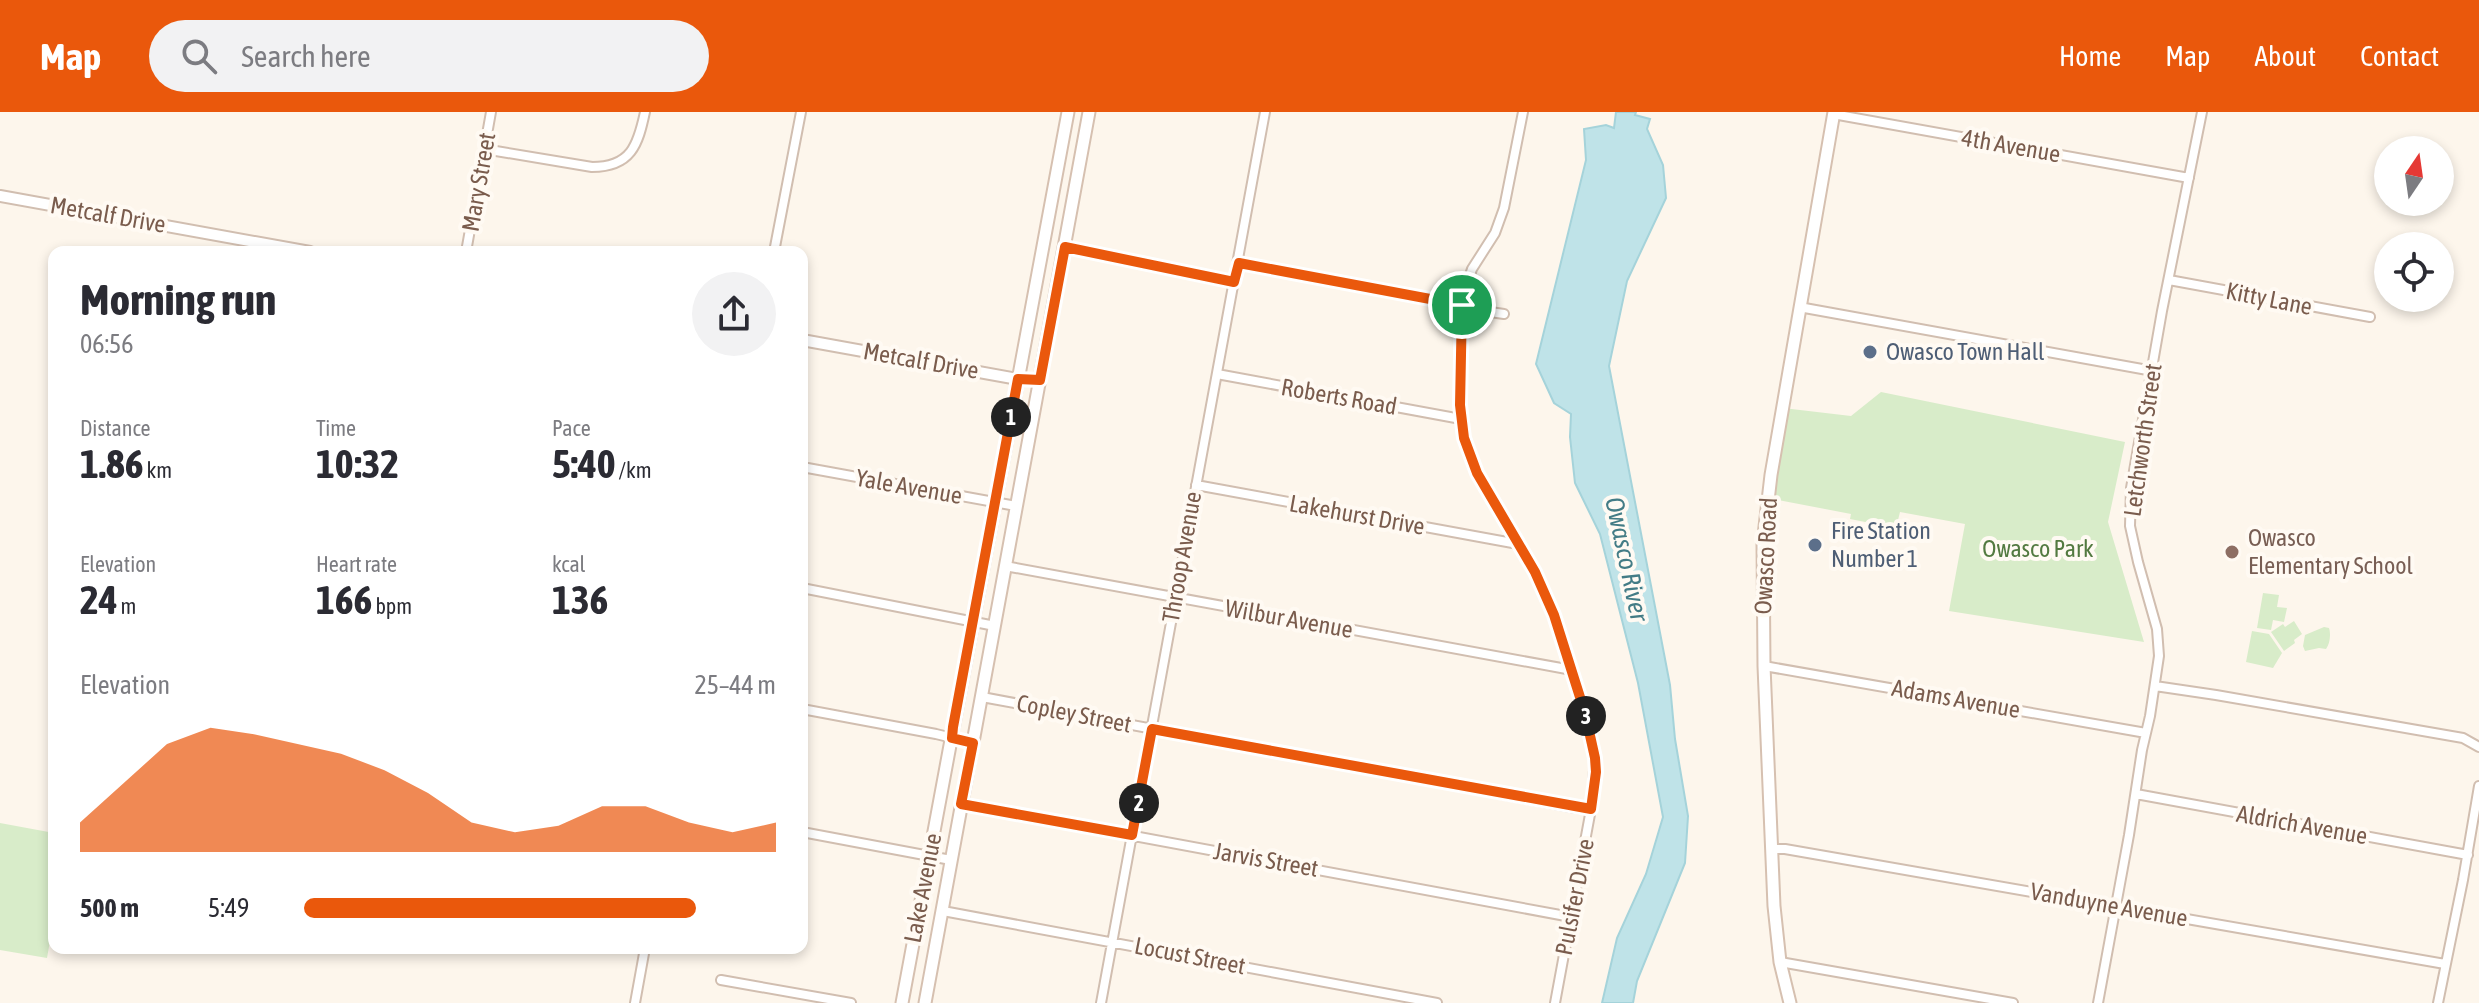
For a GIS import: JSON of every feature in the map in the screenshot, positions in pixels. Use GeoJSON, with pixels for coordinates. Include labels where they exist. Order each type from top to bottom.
{"type":"FeatureCollection","features":[{"type":"Feature","properties":{"kind":"main road","name":"Lake Avenue"},"geometry":{"type":"LineString","coordinates":[[902,1003],[1068,112]]}},
{"type":"Feature","properties":{"kind":"main road","name":"Lake Avenue"},"geometry":{"type":"LineString","coordinates":[[925,1003],[1089,112]]}},
{"type":"Feature","properties":{"kind":"main road","name":"Owasco Road"},"geometry":{"type":"LineString","coordinates":[[1790,1003],[1776,934],[1762,582],[1765,521],[1833,113]]}},
{"type":"Feature","properties":{"kind":"street","name":"Mary Street"},"geometry":{"type":"LineString","coordinates":[[467,246],[491,112]]}},
{"type":"Feature","properties":{"kind":"street"},"geometry":{"type":"LineString","coordinates":[[484,149],[604,167],[619,162],[634,148],[645,112]]}},
{"type":"Feature","properties":{"kind":"street"},"geometry":{"type":"LineString","coordinates":[[775,246],[801,112]]}},
{"type":"Feature","properties":{"kind":"street","name":"Throop Avenue"},"geometry":{"type":"LineString","coordinates":[[1101,1003],[1265,112]]}},
{"type":"Feature","properties":{"kind":"street","name":"Pulsifer Drive"},"geometry":{"type":"LineString","coordinates":[[1523,112],[1504,208],[1495,233],[1472,269],[1465,288],[1462,307],[1461,419],[1469,455],[1477,473],[1535,572],[1554,615],[1585,713],[1595,758],[1591,809],[1555,1003]]}},
{"type":"Feature","properties":{"kind":"street","name":"Letchworth Street"},"geometry":{"type":"LineString","coordinates":[[2098,1003],[2159,656],[2157,629],[2133,543],[2129,508],[2202,112]]}},
{"type":"Feature","properties":{"kind":"street","name":"4th Avenue"},"geometry":{"type":"LineString","coordinates":[[1833,113],[2189,178]]}},
{"type":"Feature","properties":{"kind":"street","name":"Metcalf Drive"},"geometry":{"type":"LineString","coordinates":[[0,196],[277,246]]}},
{"type":"Feature","properties":{"kind":"street"},"geometry":{"type":"LineString","coordinates":[[1065,247],[1234,282]]}},
{"type":"Feature","properties":{"kind":"street"},"geometry":{"type":"LineString","coordinates":[[1239,263],[1504,314]]}},
{"type":"Feature","properties":{"kind":"street","name":"Kitty Lane"},"geometry":{"type":"LineString","coordinates":[[2169,280],[2370,317]]}},
{"type":"Feature","properties":{"kind":"street"},"geometry":{"type":"LineString","coordinates":[[1799,307],[2153,371]]}},
{"type":"Feature","properties":{"kind":"street","name":"Metcalf Drive"},"geometry":{"type":"LineString","coordinates":[[808,341],[1018,379],[1040,380]]}},
{"type":"Feature","properties":{"kind":"street","name":"Roberts Road"},"geometry":{"type":"LineString","coordinates":[[1217,374],[1461,419]]}},
{"type":"Feature","properties":{"kind":"street","name":"Yale Avenue"},"geometry":{"type":"LineString","coordinates":[[808,468],[1016,506]]}},
{"type":"Feature","properties":{"kind":"street","name":"Lakehurst Drive"},"geometry":{"type":"LineString","coordinates":[[1196,485],[1518,544]]}},
{"type":"Feature","properties":{"kind":"street","name":"Wilbur Avenue"},"geometry":{"type":"LineString","coordinates":[[1005,566],[1572,670]]}},
{"type":"Feature","properties":{"kind":"street"},"geometry":{"type":"LineString","coordinates":[[808,589],[995,626]]}},
{"type":"Feature","properties":{"kind":"street","name":"Adams Avenue"},"geometry":{"type":"LineString","coordinates":[[1764,666],[2146,733]]}},
{"type":"Feature","properties":{"kind":"street"},"geometry":{"type":"LineString","coordinates":[[2155,686],[2436,733],[2463,738],[2476,745]]}},
{"type":"Feature","properties":{"kind":"street","name":"Copley Street"},"geometry":{"type":"LineString","coordinates":[[982,697],[1591,809]]}},
{"type":"Feature","properties":{"kind":"street"},"geometry":{"type":"LineString","coordinates":[[808,710],[973,743]]}},
{"type":"Feature","properties":{"kind":"street"},"geometry":{"type":"LineString","coordinates":[[2438,1003],[2479,786]]}},
{"type":"Feature","properties":{"kind":"street","name":"Aldrich Avenue"},"geometry":{"type":"LineString","coordinates":[[2136,794],[2468,855]]}},
{"type":"Feature","properties":{"kind":"street","name":"Jarvis Street"},"geometry":{"type":"LineString","coordinates":[[961,804],[1571,917]]}},
{"type":"Feature","properties":{"kind":"street"},"geometry":{"type":"LineString","coordinates":[[808,833],[951,860]]}},
{"type":"Feature","properties":{"kind":"street","name":"Vanduyne Avenue"},"geometry":{"type":"LineString","coordinates":[[1772,849],[1882,865],[2445,964]]}},
{"type":"Feature","properties":{"kind":"street","name":"Locust Street"},"geometry":{"type":"LineString","coordinates":[[943,911],[1437,1003]]}},
{"type":"Feature","properties":{"kind":"street"},"geometry":{"type":"LineString","coordinates":[[635,1003],[644,954]]}},
{"type":"Feature","properties":{"kind":"street"},"geometry":{"type":"LineString","coordinates":[[1780,962],[2013,1003]]}},
{"type":"Feature","properties":{"kind":"street"},"geometry":{"type":"LineString","coordinates":[[721,980],[851,1003]]}},
{"type":"Feature","properties":{"kind":"green space","name":"Owasco Park"},"geometry":{"type":"Polygon","coordinates":[[[1881,392],[2125,442],[2108,522],[2144,642],[1949,611],[1965,524],[1900,512],[1896,528],[1850,519],[1851,514],[1768,498],[1783,408],[1851,416],[1881,392]]]}},
{"type":"Feature","properties":{"kind":"green space"},"geometry":{"type":"Polygon","coordinates":[[[2263,593],[2279,595],[2277,607],[2287,608],[2284,622],[2273,620],[2271,630],[2257,628],[2263,593]]]}},
{"type":"Feature","properties":{"kind":"green space"},"geometry":{"type":"Polygon","coordinates":[[[2294,621],[2302,634],[2284,651],[2271,632],[2294,621]]]}},
{"type":"Feature","properties":{"kind":"green space"},"geometry":{"type":"Polygon","coordinates":[[[2329,628],[2330,633],[2326,649],[2305,651],[2305,635],[2329,628]]]}},
{"type":"Feature","properties":{"kind":"green space"},"geometry":{"type":"Polygon","coordinates":[[[2252,631],[2269,634],[2282,653],[2273,668],[2246,662],[2252,631]]]}},
{"type":"Feature","properties":{"kind":"green space"},"geometry":{"type":"Polygon","coordinates":[[[0,823],[48,832],[47,958],[0,950],[0,823]]]}},
{"type":"Feature","properties":{"kind":"water","name":"Owasco River"},"geometry":{"type":"Polygon","coordinates":[[[1616,112],[1636,112],[1635,115],[1650,119],[1647,129],[1663,165],[1666,198],[1627,281],[1609,366],[1670,685],[1688,816],[1685,863],[1637,981],[1633,1003],[1602,1003],[1617,938],[1646,874],[1663,817],[1638,683],[1600,534],[1575,483],[1571,414],[1554,403],[1536,364],[1586,160],[1584,129],[1606,125],[1614,128],[1616,112]]]}},
{"type":"Feature","properties":{"kind":"place","name":"Owasco Town Hall"},"geometry":{"type":"Point","coordinates":[1870,352]}},
{"type":"Feature","properties":{"kind":"place","name":"Fire Station Number 1"},"geometry":{"type":"Point","coordinates":[1815,545]}},
{"type":"Feature","properties":{"kind":"place","name":"Owasco Elementary School"},"geometry":{"type":"Point","coordinates":[2232,552]}},
{"type":"Feature","properties":{"kind":"route"},"geometry":{"type":"LineString","coordinates":[[1065,247],[1234,282],[1239,263],[1462,305],[1460,405],[1464,438],[1477,473],[1535,572],[1567,652],[1595,758],[1591,809],[1152,729],[1132,835],[961,804],[973,743],[952,738],[953,727],[1018,379],[1040,380],[1065,247]]}}]}
